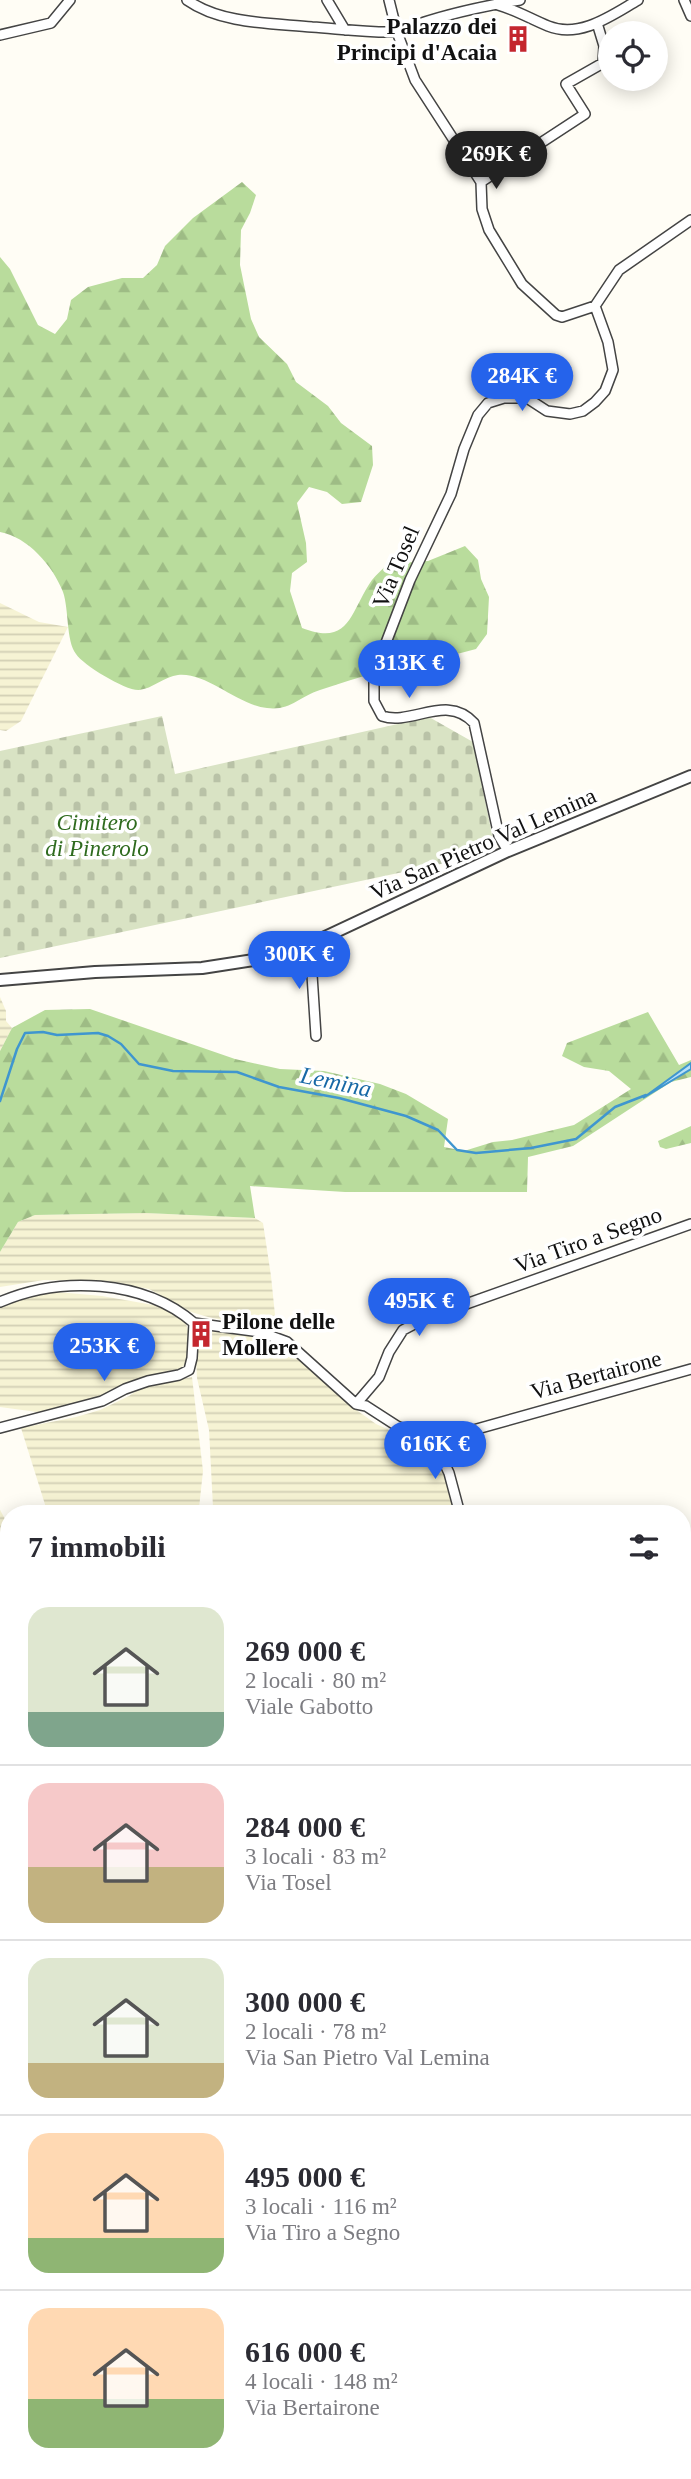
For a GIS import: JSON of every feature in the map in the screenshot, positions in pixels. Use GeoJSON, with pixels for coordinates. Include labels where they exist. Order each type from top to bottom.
{"type":"FeatureCollection","features":[{"type":"Feature","properties":{"kind":"street"},"geometry":{"type":"LineString","coordinates":[[0,35],[51,23],[70,0]]}},
{"type":"Feature","properties":{"kind":"street"},"geometry":{"type":"LineString","coordinates":[[187,0],[197,7],[241,20],[374,33],[397,32],[416,24],[520,0]]}},
{"type":"Feature","properties":{"kind":"street"},"geometry":{"type":"LineString","coordinates":[[327,0],[345,30]]}},
{"type":"Feature","properties":{"kind":"street"},"geometry":{"type":"LineString","coordinates":[[389,0],[397,32],[415,80],[481,182],[482,209],[489,230],[522,284],[550,312],[562,317],[595,306],[619,270],[691,220]]}},
{"type":"Feature","properties":{"kind":"street"},"geometry":{"type":"LineString","coordinates":[[495,4],[519,11],[553,27],[579,29],[597,23],[638,0]]}},
{"type":"Feature","properties":{"kind":"street"},"geometry":{"type":"LineString","coordinates":[[684,0],[691,16]]}},
{"type":"Feature","properties":{"kind":"street"},"geometry":{"type":"LineString","coordinates":[[481,182],[585,114],[566,84],[603,63],[604,46],[597,23]]}},
{"type":"Feature","properties":{"kind":"street","name":"Via Tosel"},"geometry":{"type":"LineString","coordinates":[[508,851],[499,836],[474,723],[468,716],[441,709],[394,718],[382,716],[374,701],[374,674],[411,580],[451,494],[464,449],[483,409],[488,403],[514,397],[527,398],[547,411],[570,414],[583,411],[605,391],[613,370],[608,342],[595,306]]}},
{"type":"Feature","properties":{"kind":"street","name":"Via San Pietro Val Lemina"},"geometry":{"type":"LineString","coordinates":[[0,980],[95,972],[202,968],[258,960],[310,944],[508,851],[691,776]]}},
{"type":"Feature","properties":{"kind":"street"},"geometry":{"type":"LineString","coordinates":[[310,944],[316,1036]]}},
{"type":"Feature","properties":{"kind":"street","name":"Via Tiro a Segno"},"geometry":{"type":"LineString","coordinates":[[356,1404],[379,1377],[389,1352],[403,1330],[424,1319],[691,1224]]}},
{"type":"Feature","properties":{"kind":"street"},"geometry":{"type":"LineString","coordinates":[[0,1302],[45,1288],[121,1289],[166,1304],[194,1323],[260,1332],[287,1342],[356,1404],[366,1406],[397,1426],[434,1441],[449,1473],[458,1505]]}},
{"type":"Feature","properties":{"kind":"street"},"geometry":{"type":"LineString","coordinates":[[0,1428],[102,1401],[148,1381],[179,1376],[189,1370],[194,1323]]}},
{"type":"Feature","properties":{"kind":"street","name":"Via Bertairone"},"geometry":{"type":"LineString","coordinates":[[434,1441],[691,1369]]}},
{"type":"Feature","properties":{"kind":"shaded area"},"geometry":{"type":"Polygon","coordinates":[[[0,603],[39,622],[68,627],[21,721],[6,731],[0,730],[0,603]]]}},
{"type":"Feature","properties":{"kind":"shaded area"},"geometry":{"type":"Polygon","coordinates":[[[0,997],[6,1011],[6,1021],[12,1028],[0,1051],[0,997]]]}},
{"type":"Feature","properties":{"kind":"shaded area"},"geometry":{"type":"Polygon","coordinates":[[[146,1213],[255,1218],[263,1223],[275,1315],[272,1324],[261,1328],[208,1317],[191,1312],[149,1289],[106,1281],[44,1280],[0,1287],[0,1252],[18,1222],[35,1215],[146,1213]]]}},
{"type":"Feature","properties":{"kind":"shaded area"},"geometry":{"type":"Polygon","coordinates":[[[57,1292],[102,1296],[165,1307],[185,1319],[188,1331],[187,1362],[180,1369],[126,1384],[100,1399],[61,1410],[37,1412],[0,1407],[0,1306],[21,1297],[57,1292]]]}},
{"type":"Feature","properties":{"kind":"shaded area"},"geometry":{"type":"Polygon","coordinates":[[[204,1328],[237,1331],[286,1347],[313,1368],[348,1404],[376,1424],[425,1448],[445,1477],[453,1505],[213,1505],[209,1430],[197,1378],[197,1336],[204,1328]]]}},
{"type":"Feature","properties":{"kind":"shaded area"},"geometry":{"type":"Polygon","coordinates":[[[192,1377],[203,1471],[199,1505],[45,1505],[21,1428],[100,1410],[143,1386],[192,1377]]]}},
{"type":"Feature","properties":{"kind":"green space"},"geometry":{"type":"Polygon","coordinates":[[[242,182],[256,195],[241,230],[240,265],[251,319],[259,337],[287,364],[296,382],[328,406],[341,423],[372,446],[373,465],[361,502],[342,504],[327,492],[309,487],[297,503],[306,543],[307,562],[292,573],[290,591],[302,628],[318,633],[331,633],[340,629],[353,614],[372,580],[387,564],[428,561],[465,546],[478,560],[481,579],[489,597],[487,634],[476,649],[437,655],[379,672],[320,690],[275,708],[256,706],[189,675],[173,676],[139,690],[115,682],[96,670],[80,659],[73,648],[65,599],[53,572],[30,546],[0,532],[0,257],[10,269],[38,325],[55,334],[67,319],[71,300],[88,287],[122,278],[143,278],[157,265],[165,246],[193,218],[242,182]]]}},
{"type":"Feature","properties":{"kind":"green space","name":"Cimitero di Pinerolo"},"geometry":{"type":"Polygon","coordinates":[[[162,716],[175,774],[429,717],[473,742],[494,844],[488,851],[477,856],[0,958],[0,751],[162,716]]]}},
{"type":"Feature","properties":{"kind":"green space"},"geometry":{"type":"Polygon","coordinates":[[[90,1009],[235,1059],[280,1069],[324,1071],[380,1084],[406,1094],[448,1119],[444,1147],[464,1151],[574,1125],[631,1089],[609,1071],[584,1067],[562,1056],[567,1043],[648,1012],[679,1065],[691,1060],[691,1077],[671,1082],[573,1146],[528,1157],[527,1192],[345,1192],[250,1186],[255,1218],[146,1213],[35,1215],[18,1222],[0,1252],[0,1051],[12,1028],[45,1010],[90,1009]]]}},
{"type":"Feature","properties":{"kind":"green space"},"geometry":{"type":"Polygon","coordinates":[[[691,1126],[691,1143],[666,1149],[660,1147],[658,1141],[691,1126]]]}},
{"type":"Feature","properties":{"kind":"water"},"geometry":{"type":"Polygon","coordinates":[[[691,1063],[691,1069],[643,1098],[691,1063]]]}},
{"type":"Feature","properties":{"kind":"waterway","name":"Lemina"},"geometry":{"type":"LineString","coordinates":[[0,1101],[25,1033],[43,1032],[57,1035],[98,1033],[121,1044],[139,1064],[173,1071],[237,1072],[279,1087],[339,1098],[406,1116],[438,1130],[457,1150],[476,1153],[531,1148],[576,1139],[615,1107],[646,1095]]}},
{"type":"Feature","properties":{"kind":"place","name":"Palazzo dei Principi d'Acaia"},"geometry":{"type":"Point","coordinates":[518,39]}},
{"type":"Feature","properties":{"kind":"place","name":"Pilone delle Mollere"},"geometry":{"type":"Point","coordinates":[201,1334]}}]}
